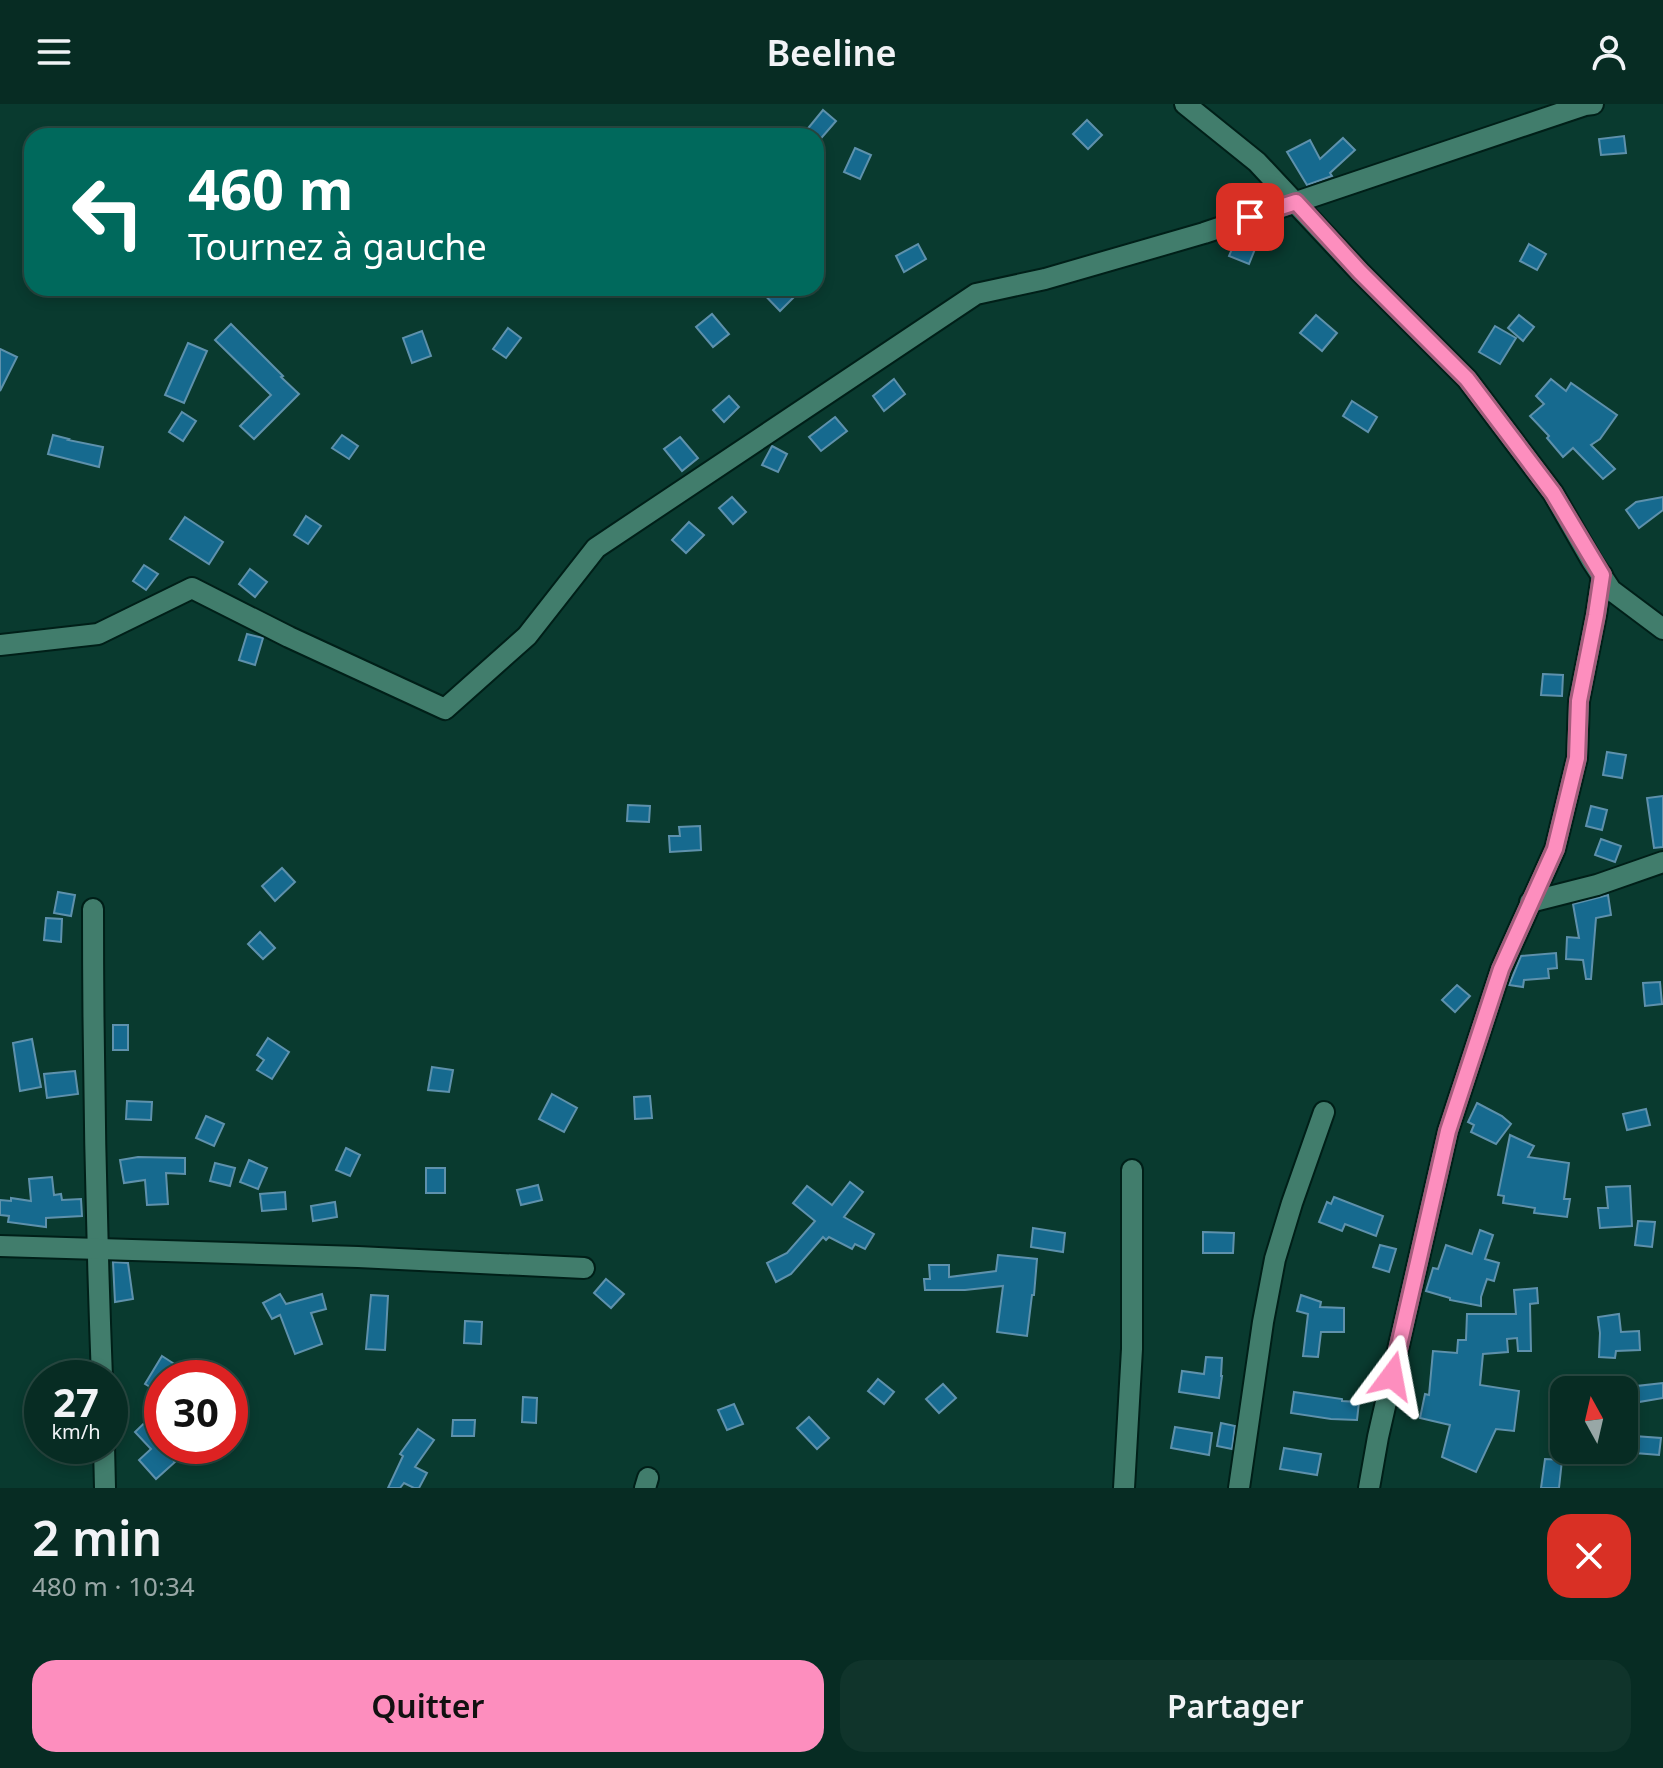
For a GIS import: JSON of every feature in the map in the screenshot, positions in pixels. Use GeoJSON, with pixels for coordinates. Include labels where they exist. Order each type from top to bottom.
{"type":"FeatureCollection","features":[{"type":"Feature","properties":{"kind":"street"},"geometry":{"type":"LineString","coordinates":[[1185,104],[1257,162],[1360,272],[1467,379],[1553,493],[1611,590],[1663,629]]}},
{"type":"Feature","properties":{"kind":"street"},"geometry":{"type":"LineString","coordinates":[[0,645],[98,634],[192,588],[445,709],[527,636],[596,548],[976,294],[1045,279],[1204,233],[1585,104],[1593,104]]}},
{"type":"Feature","properties":{"kind":"street"},"geometry":{"type":"LineString","coordinates":[[1369,1488],[1381,1421],[1448,1131],[1501,969],[1555,849],[1577,758],[1579,701],[1602,575]]}},
{"type":"Feature","properties":{"kind":"street"},"geometry":{"type":"LineString","coordinates":[[1530,902],[1597,885],[1663,862]]}},
{"type":"Feature","properties":{"kind":"street"},"geometry":{"type":"LineString","coordinates":[[93,909],[93,1061],[101,1360]]}},
{"type":"Feature","properties":{"kind":"street"},"geometry":{"type":"LineString","coordinates":[[1239,1488],[1275,1259],[1324,1112]]}},
{"type":"Feature","properties":{"kind":"street"},"geometry":{"type":"LineString","coordinates":[[1124,1488],[1132,1349],[1132,1170]]}},
{"type":"Feature","properties":{"kind":"street"},"geometry":{"type":"LineString","coordinates":[[0,1246],[373,1257],[584,1268]]}},
{"type":"Feature","properties":{"kind":"street"},"geometry":{"type":"LineString","coordinates":[[104,1464],[105,1488]]}},
{"type":"Feature","properties":{"kind":"building"},"geometry":{"type":"Polygon","coordinates":[[[823,110],[836,121],[824,135],[824,128],[808,128],[823,110]]]}},
{"type":"Feature","properties":{"kind":"building"},"geometry":{"type":"Polygon","coordinates":[[[1087,120],[1102,135],[1088,149],[1073,134],[1087,120]]]}},
{"type":"Feature","properties":{"kind":"building"},"geometry":{"type":"Polygon","coordinates":[[[1624,136],[1626,153],[1601,155],[1599,139],[1624,136]]]}},
{"type":"Feature","properties":{"kind":"building"},"geometry":{"type":"Polygon","coordinates":[[[1343,138],[1355,150],[1330,173],[1332,176],[1307,185],[1287,152],[1310,140],[1320,159],[1343,138]]]}},
{"type":"Feature","properties":{"kind":"building"},"geometry":{"type":"Polygon","coordinates":[[[855,148],[871,155],[860,179],[844,172],[855,148]]]}},
{"type":"Feature","properties":{"kind":"building"},"geometry":{"type":"Polygon","coordinates":[[[1235,242],[1255,249],[1249,264],[1229,256],[1235,242]]]}},
{"type":"Feature","properties":{"kind":"building"},"geometry":{"type":"Polygon","coordinates":[[[918,244],[926,259],[904,272],[896,256],[918,244]]]}},
{"type":"Feature","properties":{"kind":"building"},"geometry":{"type":"Polygon","coordinates":[[[1529,244],[1546,254],[1537,270],[1520,261],[1529,244]]]}},
{"type":"Feature","properties":{"kind":"building"},"geometry":{"type":"Polygon","coordinates":[[[766,296],[795,296],[780,311],[766,296]]]}},
{"type":"Feature","properties":{"kind":"building"},"geometry":{"type":"Polygon","coordinates":[[[712,314],[729,334],[713,347],[696,327],[712,314]]]}},
{"type":"Feature","properties":{"kind":"building"},"geometry":{"type":"Polygon","coordinates":[[[1316,315],[1337,333],[1322,351],[1300,333],[1316,315]]]}},
{"type":"Feature","properties":{"kind":"building"},"geometry":{"type":"Polygon","coordinates":[[[1519,315],[1534,327],[1523,341],[1508,328],[1519,315]]]}},
{"type":"Feature","properties":{"kind":"building"},"geometry":{"type":"Polygon","coordinates":[[[231,324],[299,394],[254,439],[240,426],[271,395],[215,340],[231,324]]]}},
{"type":"Feature","properties":{"kind":"building"},"geometry":{"type":"Polygon","coordinates":[[[1495,326],[1516,338],[1500,364],[1479,352],[1495,326]]]}},
{"type":"Feature","properties":{"kind":"building"},"geometry":{"type":"Polygon","coordinates":[[[508,328],[521,338],[506,358],[493,349],[508,328]]]}},
{"type":"Feature","properties":{"kind":"building"},"geometry":{"type":"Polygon","coordinates":[[[422,331],[431,356],[412,363],[403,338],[422,331]]]}},
{"type":"Feature","properties":{"kind":"building"},"geometry":{"type":"Polygon","coordinates":[[[188,343],[207,351],[184,403],[165,395],[188,343]]]}},
{"type":"Feature","properties":{"kind":"building"},"geometry":{"type":"Polygon","coordinates":[[[0,349],[17,357],[0,391],[0,349]]]}},
{"type":"Feature","properties":{"kind":"building"},"geometry":{"type":"Polygon","coordinates":[[[894,379],[905,394],[884,411],[873,396],[894,379]]]}},
{"type":"Feature","properties":{"kind":"building"},"geometry":{"type":"Polygon","coordinates":[[[1551,379],[1566,391],[1571,383],[1617,415],[1600,439],[1591,445],[1615,469],[1603,479],[1573,448],[1563,457],[1530,416],[1544,404],[1536,396],[1551,379]]]}},
{"type":"Feature","properties":{"kind":"building"},"geometry":{"type":"Polygon","coordinates":[[[729,396],[739,407],[724,422],[713,410],[729,396]]]}},
{"type":"Feature","properties":{"kind":"building"},"geometry":{"type":"Polygon","coordinates":[[[1352,401],[1377,417],[1368,432],[1343,416],[1352,401]]]}},
{"type":"Feature","properties":{"kind":"building"},"geometry":{"type":"Polygon","coordinates":[[[182,412],[196,421],[183,441],[169,432],[182,412]]]}},
{"type":"Feature","properties":{"kind":"building"},"geometry":{"type":"Polygon","coordinates":[[[835,417],[847,431],[821,451],[809,437],[835,417]]]}},
{"type":"Feature","properties":{"kind":"building"},"geometry":{"type":"Polygon","coordinates":[[[53,435],[103,447],[99,467],[48,454],[53,435]]]}},
{"type":"Feature","properties":{"kind":"building"},"geometry":{"type":"Polygon","coordinates":[[[342,435],[358,446],[349,459],[332,448],[342,435]]]}},
{"type":"Feature","properties":{"kind":"building"},"geometry":{"type":"Polygon","coordinates":[[[680,437],[698,458],[682,471],[664,449],[680,437]]]}},
{"type":"Feature","properties":{"kind":"building"},"geometry":{"type":"Polygon","coordinates":[[[772,446],[787,454],[778,472],[762,465],[772,446]]]}},
{"type":"Feature","properties":{"kind":"building"},"geometry":{"type":"Polygon","coordinates":[[[732,497],[746,512],[733,524],[719,508],[732,497]]]}},
{"type":"Feature","properties":{"kind":"building"},"geometry":{"type":"Polygon","coordinates":[[[1663,497],[1663,510],[1639,528],[1626,510],[1636,502],[1663,497]]]}},
{"type":"Feature","properties":{"kind":"building"},"geometry":{"type":"Polygon","coordinates":[[[306,516],[321,526],[308,544],[294,535],[306,516]]]}},
{"type":"Feature","properties":{"kind":"building"},"geometry":{"type":"Polygon","coordinates":[[[185,517],[223,542],[209,564],[170,539],[185,517]]]}},
{"type":"Feature","properties":{"kind":"building"},"geometry":{"type":"Polygon","coordinates":[[[689,522],[704,535],[686,553],[672,540],[689,522]]]}},
{"type":"Feature","properties":{"kind":"building"},"geometry":{"type":"Polygon","coordinates":[[[144,565],[158,574],[146,590],[133,581],[144,565]]]}},
{"type":"Feature","properties":{"kind":"building"},"geometry":{"type":"Polygon","coordinates":[[[250,569],[267,582],[255,597],[239,584],[250,569]]]}},
{"type":"Feature","properties":{"kind":"building"},"geometry":{"type":"Polygon","coordinates":[[[247,634],[263,638],[255,665],[239,660],[247,634]]]}},
{"type":"Feature","properties":{"kind":"building"},"geometry":{"type":"Polygon","coordinates":[[[1543,674],[1563,675],[1562,696],[1541,695],[1543,674]]]}},
{"type":"Feature","properties":{"kind":"building"},"geometry":{"type":"Polygon","coordinates":[[[1607,752],[1626,755],[1622,778],[1603,775],[1607,752]]]}},
{"type":"Feature","properties":{"kind":"building"},"geometry":{"type":"Polygon","coordinates":[[[1663,796],[1663,847],[1654,848],[1647,798],[1663,796]]]}},
{"type":"Feature","properties":{"kind":"building"},"geometry":{"type":"Polygon","coordinates":[[[628,805],[650,806],[649,822],[627,821],[628,805]]]}},
{"type":"Feature","properties":{"kind":"building"},"geometry":{"type":"Polygon","coordinates":[[[1591,806],[1607,810],[1602,830],[1586,826],[1591,806]]]}},
{"type":"Feature","properties":{"kind":"building"},"geometry":{"type":"Polygon","coordinates":[[[700,826],[701,850],[670,852],[669,836],[680,836],[679,827],[700,826]]]}},
{"type":"Feature","properties":{"kind":"building"},"geometry":{"type":"Polygon","coordinates":[[[1601,839],[1621,846],[1615,862],[1595,855],[1601,839]]]}},
{"type":"Feature","properties":{"kind":"building"},"geometry":{"type":"Polygon","coordinates":[[[282,868],[295,882],[275,901],[262,886],[282,868]]]}},
{"type":"Feature","properties":{"kind":"building"},"geometry":{"type":"Polygon","coordinates":[[[58,892],[75,895],[71,916],[54,913],[58,892]]]}},
{"type":"Feature","properties":{"kind":"building"},"geometry":{"type":"Polygon","coordinates":[[[1608,895],[1611,915],[1596,918],[1591,979],[1586,979],[1583,960],[1566,959],[1567,937],[1579,938],[1573,904],[1608,895]]]}},
{"type":"Feature","properties":{"kind":"building"},"geometry":{"type":"Polygon","coordinates":[[[46,918],[62,919],[61,942],[44,940],[46,918]]]}},
{"type":"Feature","properties":{"kind":"building"},"geometry":{"type":"Polygon","coordinates":[[[260,932],[275,948],[263,959],[248,944],[260,932]]]}},
{"type":"Feature","properties":{"kind":"building"},"geometry":{"type":"Polygon","coordinates":[[[1556,953],[1557,968],[1548,969],[1549,978],[1524,980],[1523,987],[1509,985],[1521,956],[1556,953]]]}},
{"type":"Feature","properties":{"kind":"building"},"geometry":{"type":"Polygon","coordinates":[[[1660,982],[1662,1004],[1645,1006],[1643,983],[1660,982]]]}},
{"type":"Feature","properties":{"kind":"building"},"geometry":{"type":"Polygon","coordinates":[[[1457,985],[1470,996],[1455,1012],[1442,1000],[1457,985]]]}},
{"type":"Feature","properties":{"kind":"building"},"geometry":{"type":"Polygon","coordinates":[[[113,1025],[128,1025],[128,1050],[113,1050],[113,1025]]]}},
{"type":"Feature","properties":{"kind":"building"},"geometry":{"type":"Polygon","coordinates":[[[268,1038],[289,1052],[272,1079],[257,1070],[264,1060],[257,1055],[268,1038]]]}},
{"type":"Feature","properties":{"kind":"building"},"geometry":{"type":"Polygon","coordinates":[[[32,1039],[41,1087],[20,1091],[13,1043],[32,1039]]]}},
{"type":"Feature","properties":{"kind":"building"},"geometry":{"type":"Polygon","coordinates":[[[432,1067],[453,1070],[449,1092],[428,1090],[432,1067]]]}},
{"type":"Feature","properties":{"kind":"building"},"geometry":{"type":"Polygon","coordinates":[[[75,1071],[78,1094],[47,1098],[44,1074],[75,1071]]]}},
{"type":"Feature","properties":{"kind":"building"},"geometry":{"type":"Polygon","coordinates":[[[552,1094],[577,1108],[564,1132],[539,1119],[552,1094]]]}},
{"type":"Feature","properties":{"kind":"building"},"geometry":{"type":"Polygon","coordinates":[[[650,1096],[652,1118],[635,1119],[634,1097],[650,1096]]]}},
{"type":"Feature","properties":{"kind":"building"},"geometry":{"type":"Polygon","coordinates":[[[127,1101],[152,1102],[151,1120],[126,1119],[127,1101]]]}},
{"type":"Feature","properties":{"kind":"building"},"geometry":{"type":"Polygon","coordinates":[[[1477,1103],[1511,1124],[1496,1144],[1471,1132],[1474,1125],[1468,1122],[1477,1103]]]}},
{"type":"Feature","properties":{"kind":"building"},"geometry":{"type":"Polygon","coordinates":[[[1646,1109],[1650,1125],[1627,1130],[1623,1114],[1646,1109]]]}},
{"type":"Feature","properties":{"kind":"building"},"geometry":{"type":"Polygon","coordinates":[[[206,1116],[224,1124],[214,1146],[196,1138],[206,1116]]]}},
{"type":"Feature","properties":{"kind":"building"},"geometry":{"type":"Polygon","coordinates":[[[1510,1135],[1534,1146],[1528,1157],[1569,1163],[1564,1199],[1570,1199],[1567,1217],[1534,1213],[1535,1208],[1503,1203],[1504,1196],[1498,1195],[1510,1135]]]}},
{"type":"Feature","properties":{"kind":"building"},"geometry":{"type":"Polygon","coordinates":[[[346,1148],[360,1155],[350,1176],[336,1170],[346,1148]]]}},
{"type":"Feature","properties":{"kind":"building"},"geometry":{"type":"Polygon","coordinates":[[[138,1157],[185,1158],[185,1174],[166,1173],[168,1204],[147,1205],[145,1180],[124,1183],[120,1160],[138,1157]]]}},
{"type":"Feature","properties":{"kind":"building"},"geometry":{"type":"Polygon","coordinates":[[[249,1160],[267,1168],[258,1189],[240,1182],[249,1160]]]}},
{"type":"Feature","properties":{"kind":"building"},"geometry":{"type":"Polygon","coordinates":[[[215,1163],[235,1168],[230,1186],[210,1181],[215,1163]]]}},
{"type":"Feature","properties":{"kind":"building"},"geometry":{"type":"Polygon","coordinates":[[[426,1168],[445,1168],[445,1193],[426,1193],[426,1168]]]}},
{"type":"Feature","properties":{"kind":"building"},"geometry":{"type":"Polygon","coordinates":[[[52,1177],[54,1195],[61,1194],[62,1200],[81,1199],[82,1216],[46,1218],[46,1227],[8,1222],[9,1216],[0,1215],[0,1200],[31,1201],[29,1179],[52,1177]]]}},
{"type":"Feature","properties":{"kind":"building"},"geometry":{"type":"Polygon","coordinates":[[[850,1182],[863,1192],[844,1217],[874,1234],[865,1249],[855,1244],[852,1249],[823,1237],[791,1274],[776,1282],[767,1263],[787,1253],[815,1221],[793,1203],[807,1186],[832,1205],[850,1182]]]}},
{"type":"Feature","properties":{"kind":"building"},"geometry":{"type":"Polygon","coordinates":[[[538,1185],[542,1200],[521,1205],[517,1190],[538,1185]]]}},
{"type":"Feature","properties":{"kind":"building"},"geometry":{"type":"Polygon","coordinates":[[[1630,1186],[1632,1226],[1600,1228],[1598,1208],[1608,1208],[1606,1187],[1630,1186]]]}},
{"type":"Feature","properties":{"kind":"building"},"geometry":{"type":"Polygon","coordinates":[[[285,1192],[286,1209],[262,1211],[260,1194],[285,1192]]]}},
{"type":"Feature","properties":{"kind":"building"},"geometry":{"type":"Polygon","coordinates":[[[1334,1197],[1383,1216],[1376,1236],[1345,1224],[1342,1231],[1319,1222],[1327,1202],[1331,1204],[1334,1197]]]}},
{"type":"Feature","properties":{"kind":"building"},"geometry":{"type":"Polygon","coordinates":[[[335,1202],[337,1217],[313,1221],[311,1206],[335,1202]]]}},
{"type":"Feature","properties":{"kind":"building"},"geometry":{"type":"Polygon","coordinates":[[[1638,1221],[1655,1222],[1652,1247],[1635,1245],[1638,1221]]]}},
{"type":"Feature","properties":{"kind":"building"},"geometry":{"type":"Polygon","coordinates":[[[1033,1228],[1065,1233],[1063,1252],[1031,1247],[1033,1228]]]}},
{"type":"Feature","properties":{"kind":"building"},"geometry":{"type":"Polygon","coordinates":[[[1480,1230],[1493,1235],[1485,1259],[1499,1263],[1494,1281],[1487,1279],[1481,1306],[1426,1291],[1433,1268],[1438,1269],[1446,1245],[1472,1254],[1480,1230]]]}},
{"type":"Feature","properties":{"kind":"building"},"geometry":{"type":"Polygon","coordinates":[[[1203,1232],[1234,1233],[1233,1253],[1203,1253],[1203,1232]]]}},
{"type":"Feature","properties":{"kind":"building"},"geometry":{"type":"Polygon","coordinates":[[[1380,1245],[1396,1249],[1389,1272],[1373,1267],[1380,1245]]]}},
{"type":"Feature","properties":{"kind":"building"},"geometry":{"type":"Polygon","coordinates":[[[998,1255],[1037,1259],[1027,1336],[997,1332],[1003,1286],[925,1290],[924,1279],[930,1279],[929,1265],[949,1265],[949,1277],[996,1271],[998,1255]]]}},
{"type":"Feature","properties":{"kind":"building"},"geometry":{"type":"Polygon","coordinates":[[[113,1262],[128,1263],[133,1299],[115,1302],[113,1262]]]}},
{"type":"Feature","properties":{"kind":"building"},"geometry":{"type":"Polygon","coordinates":[[[606,1279],[624,1294],[611,1308],[594,1293],[606,1279]]]}},
{"type":"Feature","properties":{"kind":"building"},"geometry":{"type":"Polygon","coordinates":[[[1537,1288],[1538,1303],[1530,1304],[1531,1351],[1518,1351],[1517,1338],[1507,1339],[1508,1352],[1483,1354],[1480,1385],[1519,1391],[1514,1431],[1496,1429],[1476,1472],[1442,1457],[1450,1425],[1420,1418],[1425,1394],[1429,1395],[1433,1351],[1457,1353],[1458,1340],[1466,1340],[1467,1314],[1516,1314],[1514,1290],[1537,1288]]]}},
{"type":"Feature","properties":{"kind":"building"},"geometry":{"type":"Polygon","coordinates":[[[280,1294],[286,1304],[322,1294],[326,1309],[311,1313],[322,1344],[295,1354],[280,1315],[272,1319],[263,1303],[280,1294]]]}},
{"type":"Feature","properties":{"kind":"building"},"geometry":{"type":"Polygon","coordinates":[[[371,1295],[388,1296],[385,1350],[366,1349],[371,1295]]]}},
{"type":"Feature","properties":{"kind":"building"},"geometry":{"type":"Polygon","coordinates":[[[1301,1295],[1321,1302],[1320,1307],[1344,1308],[1344,1332],[1321,1332],[1318,1357],[1303,1356],[1308,1314],[1297,1311],[1301,1295]]]}},
{"type":"Feature","properties":{"kind":"building"},"geometry":{"type":"Polygon","coordinates":[[[1619,1314],[1621,1332],[1639,1331],[1640,1350],[1616,1351],[1615,1358],[1599,1357],[1598,1317],[1619,1314]]]}},
{"type":"Feature","properties":{"kind":"building"},"geometry":{"type":"Polygon","coordinates":[[[465,1321],[482,1322],[481,1344],[464,1343],[465,1321]]]}},
{"type":"Feature","properties":{"kind":"building"},"geometry":{"type":"Polygon","coordinates":[[[1206,1357],[1222,1358],[1219,1398],[1179,1392],[1182,1371],[1204,1374],[1206,1357]]]}},
{"type":"Feature","properties":{"kind":"building"},"geometry":{"type":"Polygon","coordinates":[[[878,1379],[894,1392],[884,1404],[868,1391],[878,1379]]]}},
{"type":"Feature","properties":{"kind":"building"},"geometry":{"type":"Polygon","coordinates":[[[1663,1383],[1663,1398],[1639,1402],[1638,1386],[1663,1383]]]}},
{"type":"Feature","properties":{"kind":"building"},"geometry":{"type":"Polygon","coordinates":[[[943,1384],[956,1398],[939,1413],[926,1399],[943,1384]]]}},
{"type":"Feature","properties":{"kind":"building"},"geometry":{"type":"Polygon","coordinates":[[[1294,1392],[1359,1402],[1357,1420],[1291,1413],[1294,1392]]]}},
{"type":"Feature","properties":{"kind":"building"},"geometry":{"type":"Polygon","coordinates":[[[523,1397],[537,1398],[536,1423],[522,1422],[523,1397]]]}},
{"type":"Feature","properties":{"kind":"building"},"geometry":{"type":"Polygon","coordinates":[[[734,1404],[743,1424],[727,1430],[718,1410],[734,1404]]]}},
{"type":"Feature","properties":{"kind":"building"},"geometry":{"type":"Polygon","coordinates":[[[809,1417],[829,1438],[817,1449],[797,1428],[809,1417]]]}},
{"type":"Feature","properties":{"kind":"building"},"geometry":{"type":"Polygon","coordinates":[[[453,1420],[475,1420],[474,1436],[452,1436],[453,1420]]]}},
{"type":"Feature","properties":{"kind":"building"},"geometry":{"type":"Polygon","coordinates":[[[144,1423],[144,1442],[135,1432],[144,1423]]]}},
{"type":"Feature","properties":{"kind":"building"},"geometry":{"type":"Polygon","coordinates":[[[1221,1423],[1235,1426],[1232,1449],[1217,1446],[1221,1423]]]}},
{"type":"Feature","properties":{"kind":"building"},"geometry":{"type":"Polygon","coordinates":[[[1175,1427],[1212,1433],[1209,1455],[1171,1448],[1175,1427]]]}},
{"type":"Feature","properties":{"kind":"building"},"geometry":{"type":"Polygon","coordinates":[[[418,1429],[434,1440],[415,1467],[427,1473],[419,1488],[404,1483],[400,1488],[388,1488],[403,1456],[400,1454],[418,1429]]]}},
{"type":"Feature","properties":{"kind":"building"},"geometry":{"type":"Polygon","coordinates":[[[1638,1436],[1661,1438],[1659,1455],[1638,1453],[1638,1436]]]}},
{"type":"Feature","properties":{"kind":"building"},"geometry":{"type":"Polygon","coordinates":[[[1284,1448],[1321,1454],[1317,1475],[1280,1469],[1284,1448]]]}},
{"type":"Feature","properties":{"kind":"building"},"geometry":{"type":"Polygon","coordinates":[[[144,1455],[144,1464],[173,1464],[156,1479],[139,1460],[144,1455]]]}},
{"type":"Feature","properties":{"kind":"building"},"geometry":{"type":"Polygon","coordinates":[[[1545,1459],[1550,1459],[1550,1464],[1562,1464],[1559,1488],[1541,1488],[1545,1459]]]}},
{"type":"Feature","properties":{"kind":"route"},"geometry":{"type":"LineString","coordinates":[[1250,217],[1296,202],[1360,272],[1467,379],[1553,493],[1602,575],[1579,701],[1577,758],[1555,849],[1501,969],[1448,1131],[1392,1376]]}}]}
